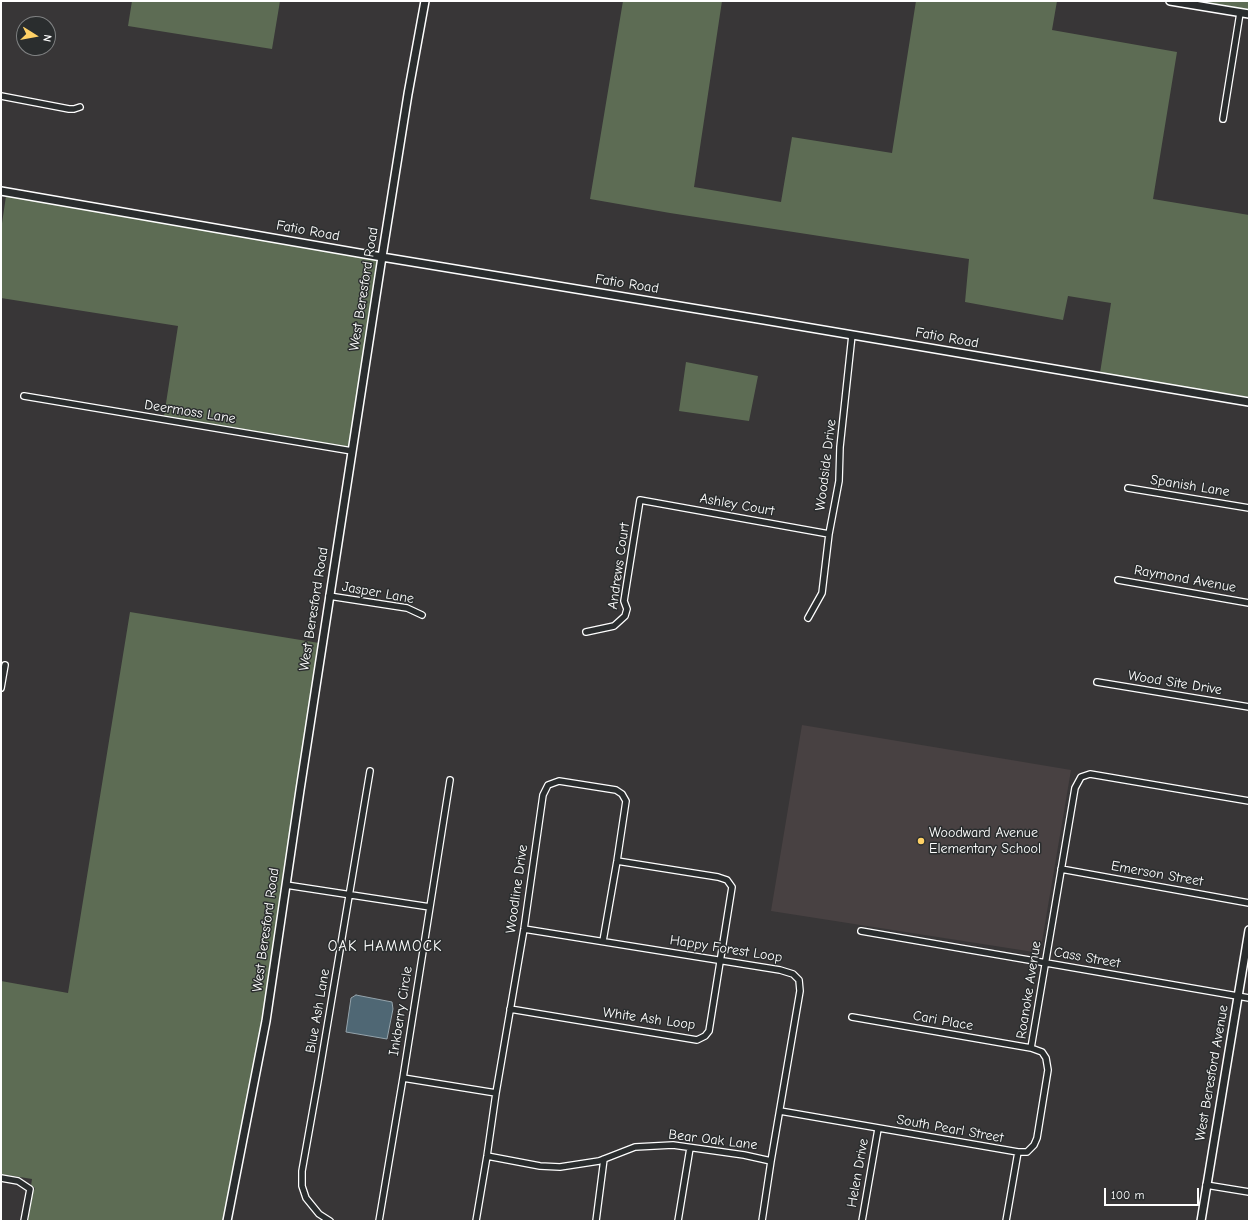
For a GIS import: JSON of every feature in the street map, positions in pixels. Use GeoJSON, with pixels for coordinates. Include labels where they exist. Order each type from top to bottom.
{"type":"FeatureCollection","features":[{"type":"Feature","properties":{"kind":"street","name":"West Beresford Road"},"geometry":{"type":"LineString","coordinates":[[226,1221],[266,1021],[329,596],[408,94],[425,1]]}},
{"type":"Feature","properties":{"kind":"street"},"geometry":{"type":"LineString","coordinates":[[1170,1],[1249,14]]}},
{"type":"Feature","properties":{"kind":"street"},"geometry":{"type":"LineString","coordinates":[[1223,119],[1240,13]]}},
{"type":"Feature","properties":{"kind":"street"},"geometry":{"type":"LineString","coordinates":[[1,96],[69,109],[80,107]]}},
{"type":"Feature","properties":{"kind":"street","name":"Fatio Road"},"geometry":{"type":"LineString","coordinates":[[1,191],[382,257],[1249,402]]}},
{"type":"Feature","properties":{"kind":"street","name":"Woodside Drive"},"geometry":{"type":"LineString","coordinates":[[808,618],[822,593],[829,534],[839,481],[840,447],[852,335]]}},
{"type":"Feature","properties":{"kind":"street","name":"Deermoss Lane"},"geometry":{"type":"LineString","coordinates":[[24,396],[352,451]]}},
{"type":"Feature","properties":{"kind":"street","name":"Spanish Lane"},"geometry":{"type":"LineString","coordinates":[[1128,488],[1249,508]]}},
{"type":"Feature","properties":{"kind":"street","name":"Ashley Court"},"geometry":{"type":"LineString","coordinates":[[640,500],[829,534]]}},
{"type":"Feature","properties":{"kind":"street","name":"Andrews Court"},"geometry":{"type":"LineString","coordinates":[[586,632],[614,626],[625,616],[627,609],[624,601],[640,500]]}},
{"type":"Feature","properties":{"kind":"street","name":"Raymond Avenue"},"geometry":{"type":"LineString","coordinates":[[1118,580],[1249,603]]}},
{"type":"Feature","properties":{"kind":"street","name":"Jasper Lane"},"geometry":{"type":"LineString","coordinates":[[329,596],[407,608],[422,615]]}},
{"type":"Feature","properties":{"kind":"street"},"geometry":{"type":"LineString","coordinates":[[1,688],[5,665]]}},
{"type":"Feature","properties":{"kind":"street","name":"Wood Site Drive"},"geometry":{"type":"LineString","coordinates":[[1097,682],[1249,707]]}},
{"type":"Feature","properties":{"kind":"street","name":"Blue Ash Lane"},"geometry":{"type":"LineString","coordinates":[[330,1221],[319,1214],[306,1198],[302,1186],[302,1171],[370,771]]}},
{"type":"Feature","properties":{"kind":"street","name":"Roanoke Avenue"},"geometry":{"type":"LineString","coordinates":[[1018,1152],[1027,1152],[1034,1146],[1037,1138],[1048,1070],[1046,1058],[1042,1052],[1031,1048],[1075,788],[1081,777],[1090,774],[1249,801]]}},
{"type":"Feature","properties":{"kind":"street","name":"Inkberry Circle"},"geometry":{"type":"LineString","coordinates":[[378,1221],[403,1078],[450,780]]}},
{"type":"Feature","properties":{"kind":"street","name":"Woodline Drive"},"geometry":{"type":"LineString","coordinates":[[476,1221],[488,1156],[496,1093],[524,929],[544,795],[548,785],[559,781],[616,790],[622,794],[626,801],[603,941]]}},
{"type":"Feature","properties":{"kind":"street","name":"White Ash Loop"},"geometry":{"type":"LineString","coordinates":[[510,1009],[697,1040],[705,1036],[709,1031],[732,887],[727,880],[718,877],[617,861]]}},
{"type":"Feature","properties":{"kind":"street","name":"Emerson Street"},"geometry":{"type":"LineString","coordinates":[[1061,869],[1249,902]]}},
{"type":"Feature","properties":{"kind":"street"},"geometry":{"type":"LineString","coordinates":[[286,885],[430,908]]}},
{"type":"Feature","properties":{"kind":"street","name":"Happy Forest Loop"},"geometry":{"type":"LineString","coordinates":[[524,929],[780,970],[793,974],[799,980],[800,990],[762,1221]]}},
{"type":"Feature","properties":{"kind":"street","name":"West Beresford Avenue"},"geometry":{"type":"LineString","coordinates":[[1201,1221],[1249,930]]}},
{"type":"Feature","properties":{"kind":"street","name":"Cass Street"},"geometry":{"type":"LineString","coordinates":[[861,931],[1249,998]]}},
{"type":"Feature","properties":{"kind":"street","name":"Cari Place"},"geometry":{"type":"LineString","coordinates":[[852,1017],[1031,1048]]}},
{"type":"Feature","properties":{"kind":"street"},"geometry":{"type":"LineString","coordinates":[[403,1078],[496,1093]]}},
{"type":"Feature","properties":{"kind":"street","name":"South Pearl Street"},"geometry":{"type":"LineString","coordinates":[[780,1111],[1018,1152]]}},
{"type":"Feature","properties":{"kind":"street","name":"Helen Drive"},"geometry":{"type":"LineString","coordinates":[[862,1221],[878,1129]]}},
{"type":"Feature","properties":{"kind":"street","name":"Bear Oak Lane"},"geometry":{"type":"LineString","coordinates":[[488,1156],[540,1166],[560,1167],[604,1159],[635,1147],[673,1145],[771,1160]]}},
{"type":"Feature","properties":{"kind":"street"},"geometry":{"type":"LineString","coordinates":[[678,1221],[690,1148]]}},
{"type":"Feature","properties":{"kind":"street"},"geometry":{"type":"LineString","coordinates":[[1006,1221],[1018,1152]]}},
{"type":"Feature","properties":{"kind":"street"},"geometry":{"type":"LineString","coordinates":[[596,1221],[604,1159]]}},
{"type":"Feature","properties":{"kind":"street"},"geometry":{"type":"LineString","coordinates":[[1,1178],[18,1181],[30,1189],[24,1221]]}},
{"type":"Feature","properties":{"kind":"street"},"geometry":{"type":"LineString","coordinates":[[1206,1185],[1249,1192]]}},
{"type":"Feature","properties":{"kind":"shaded area","name":"Woodward Avenue Elementary School"},"geometry":{"type":"Polygon","coordinates":[[[802,725],[1071,770],[1040,953],[771,911],[802,725]]]}},
{"type":"Feature","properties":{"kind":"green space"},"geometry":{"type":"Polygon","coordinates":[[[132,1],[280,1],[272,49],[128,26],[132,1]]]}},
{"type":"Feature","properties":{"kind":"green space"},"geometry":{"type":"Polygon","coordinates":[[[623,1],[722,1],[694,187],[781,202],[792,137],[892,153],[916,1],[1057,1],[1052,30],[1177,52],[1153,199],[1249,215],[1249,397],[1100,373],[1111,303],[1068,296],[1063,320],[965,302],[969,259],[670,213],[590,199],[623,1]]]}},
{"type":"Feature","properties":{"kind":"green space"},"geometry":{"type":"Polygon","coordinates":[[[1190,1],[1249,1],[1249,11],[1190,1]]]}},
{"type":"Feature","properties":{"kind":"green space"},"geometry":{"type":"Polygon","coordinates":[[[6,196],[377,260],[349,447],[164,416],[178,326],[1,298],[1,230],[6,196]]]}},
{"type":"Feature","properties":{"kind":"green space"},"geometry":{"type":"Polygon","coordinates":[[[686,362],[758,376],[749,421],[679,411],[686,362]]]}},
{"type":"Feature","properties":{"kind":"green space"},"geometry":{"type":"Polygon","coordinates":[[[130,612],[319,643],[262,1020],[223,1221],[28,1221],[33,1191],[35,1189],[31,1186],[32,1179],[1,1174],[1,981],[68,993],[130,612]]]}},
{"type":"Feature","properties":{"kind":"water"},"geometry":{"type":"Polygon","coordinates":[[[356,995],[392,1002],[393,1009],[387,1039],[346,1032],[351,998],[356,995]]]}},
{"type":"Feature","properties":{"kind":"place","name":"Woodward Avenue Elementary School"},"geometry":{"type":"Point","coordinates":[921,841]}},
{"type":"Feature","properties":{"kind":"district","name":"OAK HAMMOCK"},"geometry":{"type":"Point","coordinates":[385,947]}}]}
